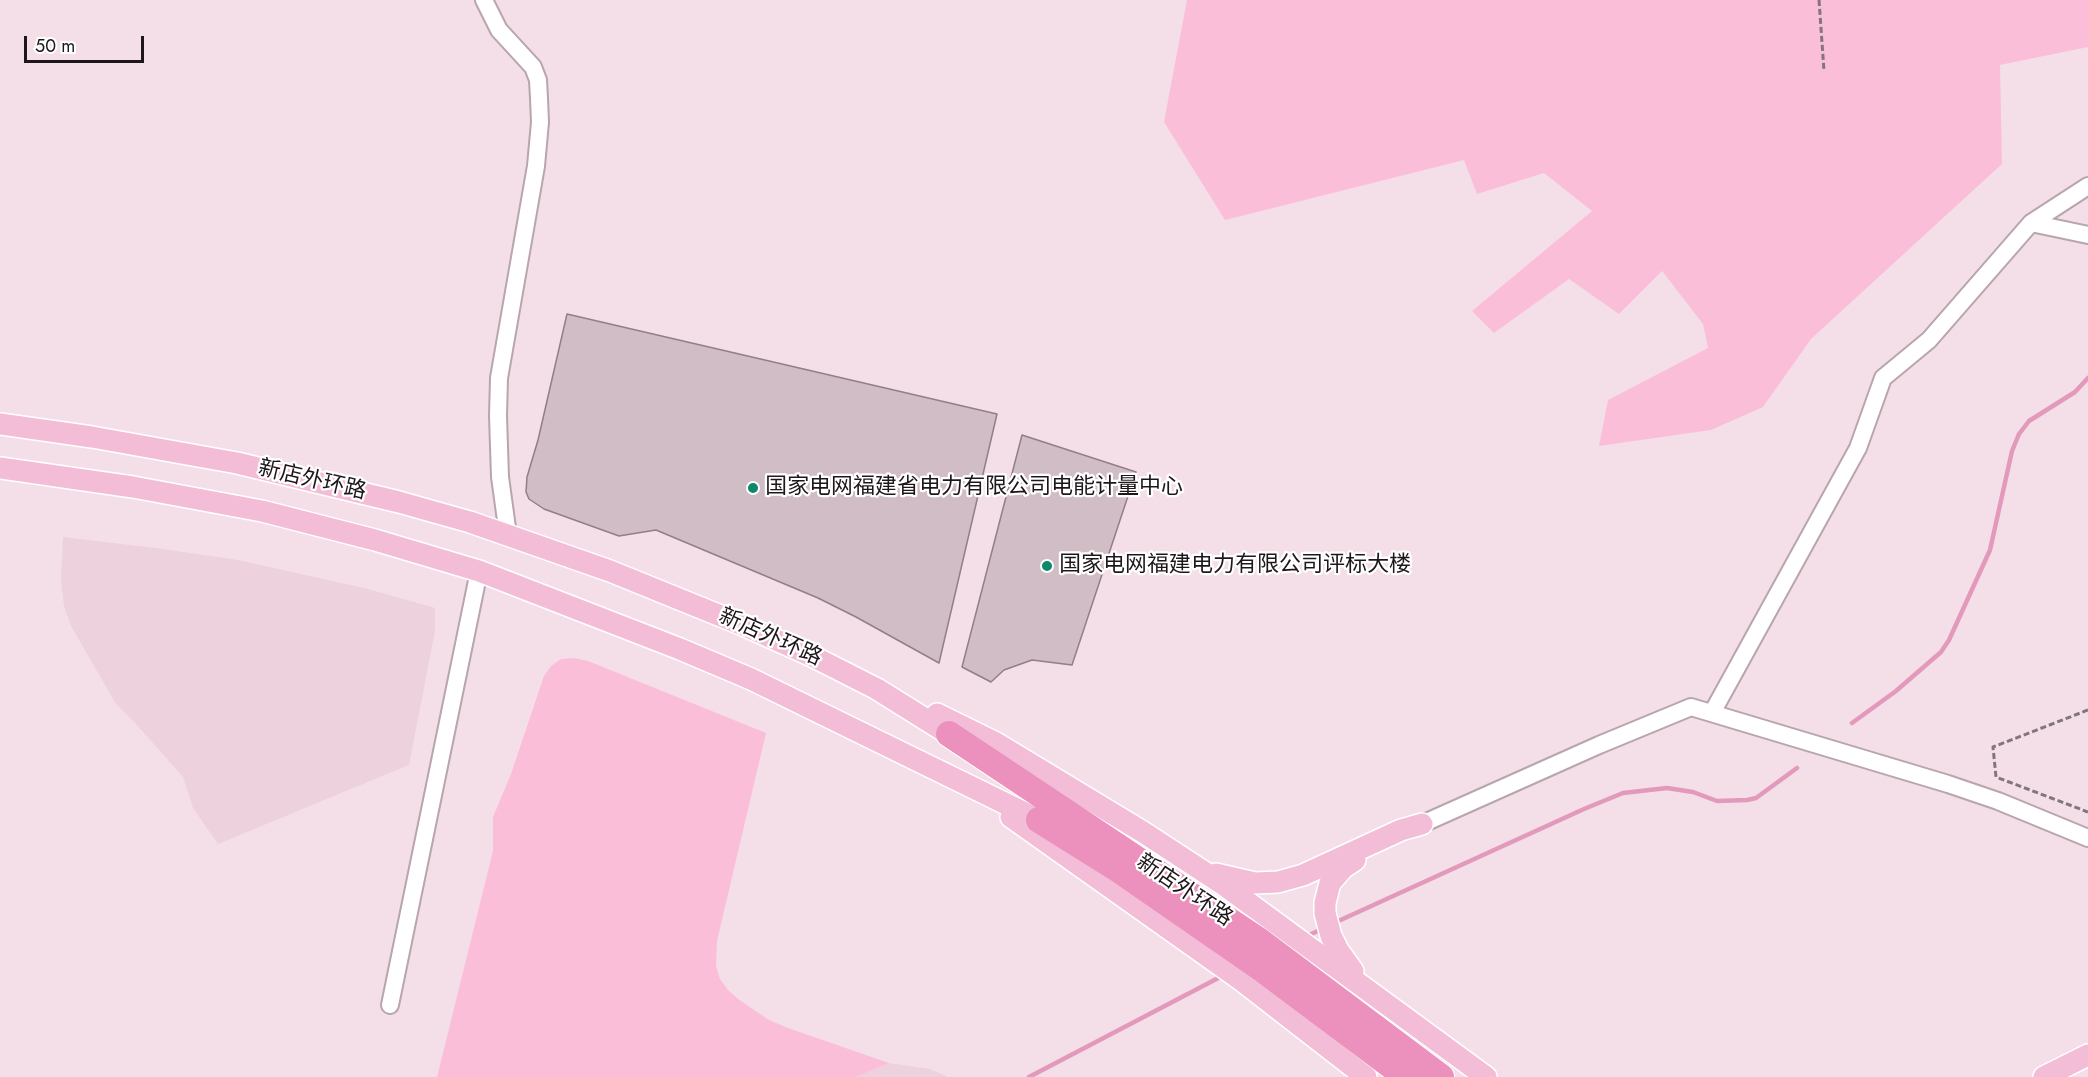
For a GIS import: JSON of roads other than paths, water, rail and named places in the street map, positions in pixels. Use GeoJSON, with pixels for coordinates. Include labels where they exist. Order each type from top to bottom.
{"type":"FeatureCollection","features":[{"type":"Feature","properties":{"kind":"highway","name":"新店外环路"},"geometry":{"type":"LineString","coordinates":[[949,734],[1257,939],[1441,1077]]}},
{"type":"Feature","properties":{"kind":"highway","name":"新店外环路"},"geometry":{"type":"LineString","coordinates":[[1039,820],[1119,870],[1262,969],[1406,1077]]}},
{"type":"Feature","properties":{"kind":"main road","name":"新店外环路"},"geometry":{"type":"LineString","coordinates":[[0,424],[92,437],[237,463],[399,502],[508,535],[610,571],[812,656],[877,689],[949,734]]}},
{"type":"Feature","properties":{"kind":"main road","name":"新店外环路"},"geometry":{"type":"LineString","coordinates":[[0,468],[133,487],[262,511],[375,540],[479,571],[680,649],[751,680],[1039,820]]}},
{"type":"Feature","properties":{"kind":"main road"},"geometry":{"type":"LineString","coordinates":[[877,689],[940,715],[996,743],[1143,832],[1311,947],[1486,1077]]}},
{"type":"Feature","properties":{"kind":"main road"},"geometry":{"type":"LineString","coordinates":[[968,787],[1215,961],[1366,1077]]}},
{"type":"Feature","properties":{"kind":"main road"},"geometry":{"type":"LineString","coordinates":[[1203,871],[1255,883],[1278,882],[1312,871],[1401,830],[1422,824]]}},
{"type":"Feature","properties":{"kind":"main road"},"geometry":{"type":"LineString","coordinates":[[1368,989],[1346,963],[1331,936],[1325,913],[1330,883],[1343,868],[1405,837],[1422,824]]}},
{"type":"Feature","properties":{"kind":"main road"},"geometry":{"type":"LineString","coordinates":[[2044,1077],[2088,1055]]}},
{"type":"Feature","properties":{"kind":"street"},"geometry":{"type":"LineString","coordinates":[[484,0],[499,30],[533,67],[538,80],[539,98],[540,122],[536,166],[499,378],[500,477],[508,535]]}},
{"type":"Feature","properties":{"kind":"street"},"geometry":{"type":"LineString","coordinates":[[1712,713],[1858,448],[1883,378],[1929,340],[2031,223],[2088,186]]}},
{"type":"Feature","properties":{"kind":"street"},"geometry":{"type":"LineString","coordinates":[[2031,223],[2088,235]]}},
{"type":"Feature","properties":{"kind":"street"},"geometry":{"type":"LineString","coordinates":[[390,1005],[479,571]]}},
{"type":"Feature","properties":{"kind":"street"},"geometry":{"type":"LineString","coordinates":[[1422,824],[1599,745],[1691,707],[1938,780],[1998,801],[2088,838]]}},
{"type":"Feature","properties":{"kind":"waterway"},"geometry":{"type":"LineString","coordinates":[[1852,723],[1896,691],[1941,652],[1949,640],[1990,550],[2012,451],[2019,434],[2029,421],[2075,392],[2088,378]]}},
{"type":"Feature","properties":{"kind":"waterway"},"geometry":{"type":"LineString","coordinates":[[1334,923],[1623,793],[1667,788],[1693,792],[1717,801],[1747,800],[1756,798],[1797,768]]}},
{"type":"Feature","properties":{"kind":"waterway"},"geometry":{"type":"LineString","coordinates":[[1305,937],[1324,928]]}},
{"type":"Feature","properties":{"kind":"waterway"},"geometry":{"type":"LineString","coordinates":[[1029,1077],[1224,975]]}},
{"type":"Feature","properties":{"kind":"place","name":"国家电网福建省电力有限公司电能计量中心"},"geometry":{"type":"Point","coordinates":[753,488]}},
{"type":"Feature","properties":{"kind":"place","name":"国家电网福建电力有限公司评标大楼"},"geometry":{"type":"Point","coordinates":[1047,566]}}]}
